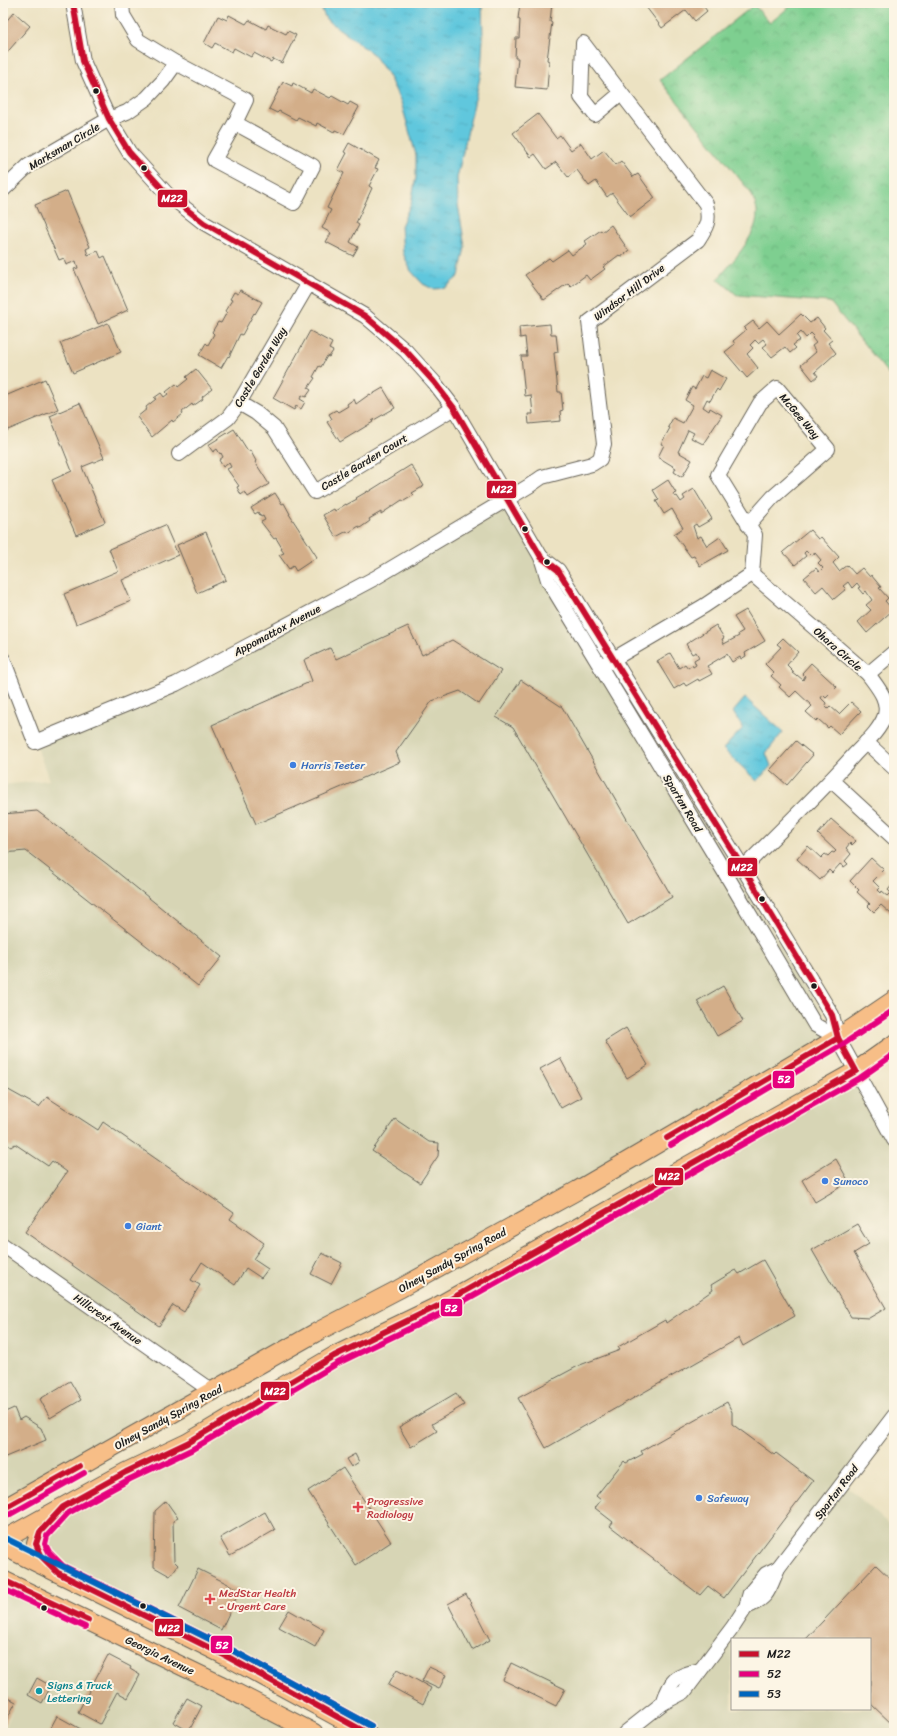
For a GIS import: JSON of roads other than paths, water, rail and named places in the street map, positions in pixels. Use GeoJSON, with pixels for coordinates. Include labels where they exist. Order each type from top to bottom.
{"type":"FeatureCollection","features":[{"type":"Feature","properties":{"kind":"main road","name":"Olney Sandy Spring Road"},"geometry":{"type":"LineString","coordinates":[[3,1509],[213,1392],[315,1333],[399,1289],[578,1190],[838,1038],[894,1000]]}},
{"type":"Feature","properties":{"kind":"main road"},"geometry":{"type":"LineString","coordinates":[[3,1540],[126,1472],[187,1443],[334,1356],[440,1305],[856,1071],[894,1044]]}},
{"type":"Feature","properties":{"kind":"main road"},"geometry":{"type":"LineString","coordinates":[[58,1573],[42,1557],[36,1544],[43,1528],[63,1506]]}},
{"type":"Feature","properties":{"kind":"main road"},"geometry":{"type":"LineString","coordinates":[[3,1546],[226,1656],[360,1731]]}},
{"type":"Feature","properties":{"kind":"main road","name":"Georgia Avenue"},"geometry":{"type":"LineString","coordinates":[[3,1580],[184,1667],[314,1733]]}},
{"type":"Feature","properties":{"kind":"street","name":"Spartan Road"},"geometry":{"type":"LineString","coordinates":[[73,3],[83,61],[109,119],[129,152],[167,194],[204,222],[365,316],[406,351],[434,382],[454,408],[508,498],[541,557],[548,580],[599,667],[726,874],[815,1025],[838,1038]]}},
{"type":"Feature","properties":{"kind":"street"},"geometry":{"type":"LineString","coordinates":[[122,3],[123,15],[138,40],[176,63],[246,100],[214,160],[294,203],[313,166],[235,123]]}},
{"type":"Feature","properties":{"kind":"street","name":"Marksman Circle"},"geometry":{"type":"LineString","coordinates":[[3,190],[28,166],[109,119],[127,112],[147,98],[163,81],[176,63]]}},
{"type":"Feature","properties":{"kind":"street","name":"Windsor Hill Drive"},"geometry":{"type":"LineString","coordinates":[[508,498],[542,477],[592,464],[600,459],[604,444],[589,322],[698,240],[706,227],[709,216],[706,204],[621,93]]}},
{"type":"Feature","properties":{"kind":"street","name":"Castle Garden Way"},"geometry":{"type":"LineString","coordinates":[[179,454],[228,418],[239,404],[309,283]]}},
{"type":"Feature","properties":{"kind":"street","name":"McGee Way"},"geometry":{"type":"LineString","coordinates":[[748,524],[772,497],[828,450],[777,388],[760,404],[718,475],[748,524],[755,535],[752,574]]}},
{"type":"Feature","properties":{"kind":"street","name":"Castle Garden Court"},"geometry":{"type":"LineString","coordinates":[[239,404],[256,413],[274,428],[315,492],[454,408]]}},
{"type":"Feature","properties":{"kind":"street","name":"Appomattox Avenue"},"geometry":{"type":"LineString","coordinates":[[3,659],[35,742],[176,684],[375,578],[508,498]]}},
{"type":"Feature","properties":{"kind":"street","name":"Spartan Road"},"geometry":{"type":"LineString","coordinates":[[541,557],[558,570],[743,868],[832,1015],[838,1038],[894,1140]]}},
{"type":"Feature","properties":{"kind":"street"},"geometry":{"type":"LineString","coordinates":[[599,667],[704,606],[752,574]]}},
{"type":"Feature","properties":{"kind":"street","name":"Ohara Circle"},"geometry":{"type":"LineString","coordinates":[[743,868],[831,780],[866,742],[884,716],[885,705],[882,694],[868,674],[752,574]]}},
{"type":"Feature","properties":{"kind":"street"},"geometry":{"type":"LineString","coordinates":[[868,674],[894,652]]}},
{"type":"Feature","properties":{"kind":"street"},"geometry":{"type":"LineString","coordinates":[[866,742],[894,768]]}},
{"type":"Feature","properties":{"kind":"street"},"geometry":{"type":"LineString","coordinates":[[831,780],[894,838]]}},
{"type":"Feature","properties":{"kind":"street","name":"Hillcrest Avenue"},"geometry":{"type":"LineString","coordinates":[[3,1245],[213,1392]]}},
{"type":"Feature","properties":{"kind":"street","name":"Spartan Road"},"geometry":{"type":"LineString","coordinates":[[626,1733],[664,1703],[669,1686],[679,1676],[700,1670],[718,1650],[746,1607],[750,1593],[766,1574],[778,1568],[894,1416]]}},
{"type":"Feature","properties":{"kind":"water"},"geometry":{"type":"Polygon","coordinates":[[[319,3],[482,3],[483,38],[481,73],[457,178],[458,204],[465,247],[459,276],[445,288],[433,289],[423,284],[411,271],[403,253],[401,226],[411,203],[416,177],[416,155],[401,102],[387,73],[374,55],[326,19],[319,3]]]}},
{"type":"Feature","properties":{"kind":"water"},"geometry":{"type":"Polygon","coordinates":[[[745,698],[783,732],[766,753],[771,766],[757,781],[723,749],[743,728],[733,712],[745,698]]]}},
{"type":"Feature","properties":{"kind":"place","name":"Harris Teeter"},"geometry":{"type":"Point","coordinates":[293,765]}},
{"type":"Feature","properties":{"kind":"place","name":"Sunoco"},"geometry":{"type":"Point","coordinates":[825,1181]}},
{"type":"Feature","properties":{"kind":"place","name":"Giant"},"geometry":{"type":"Point","coordinates":[128,1226]}},
{"type":"Feature","properties":{"kind":"place","name":"Safeway"},"geometry":{"type":"Point","coordinates":[699,1498]}},
{"type":"Feature","properties":{"kind":"place","name":"Progressive Radiology"},"geometry":{"type":"Point","coordinates":[358,1507]}},
{"type":"Feature","properties":{"kind":"place","name":"MedStar Health - Urgent Care"},"geometry":{"type":"Point","coordinates":[210,1599]}},
{"type":"Feature","properties":{"kind":"place","name":"Signs & Truck Lettering"},"geometry":{"type":"Point","coordinates":[39,1691]}}]}
